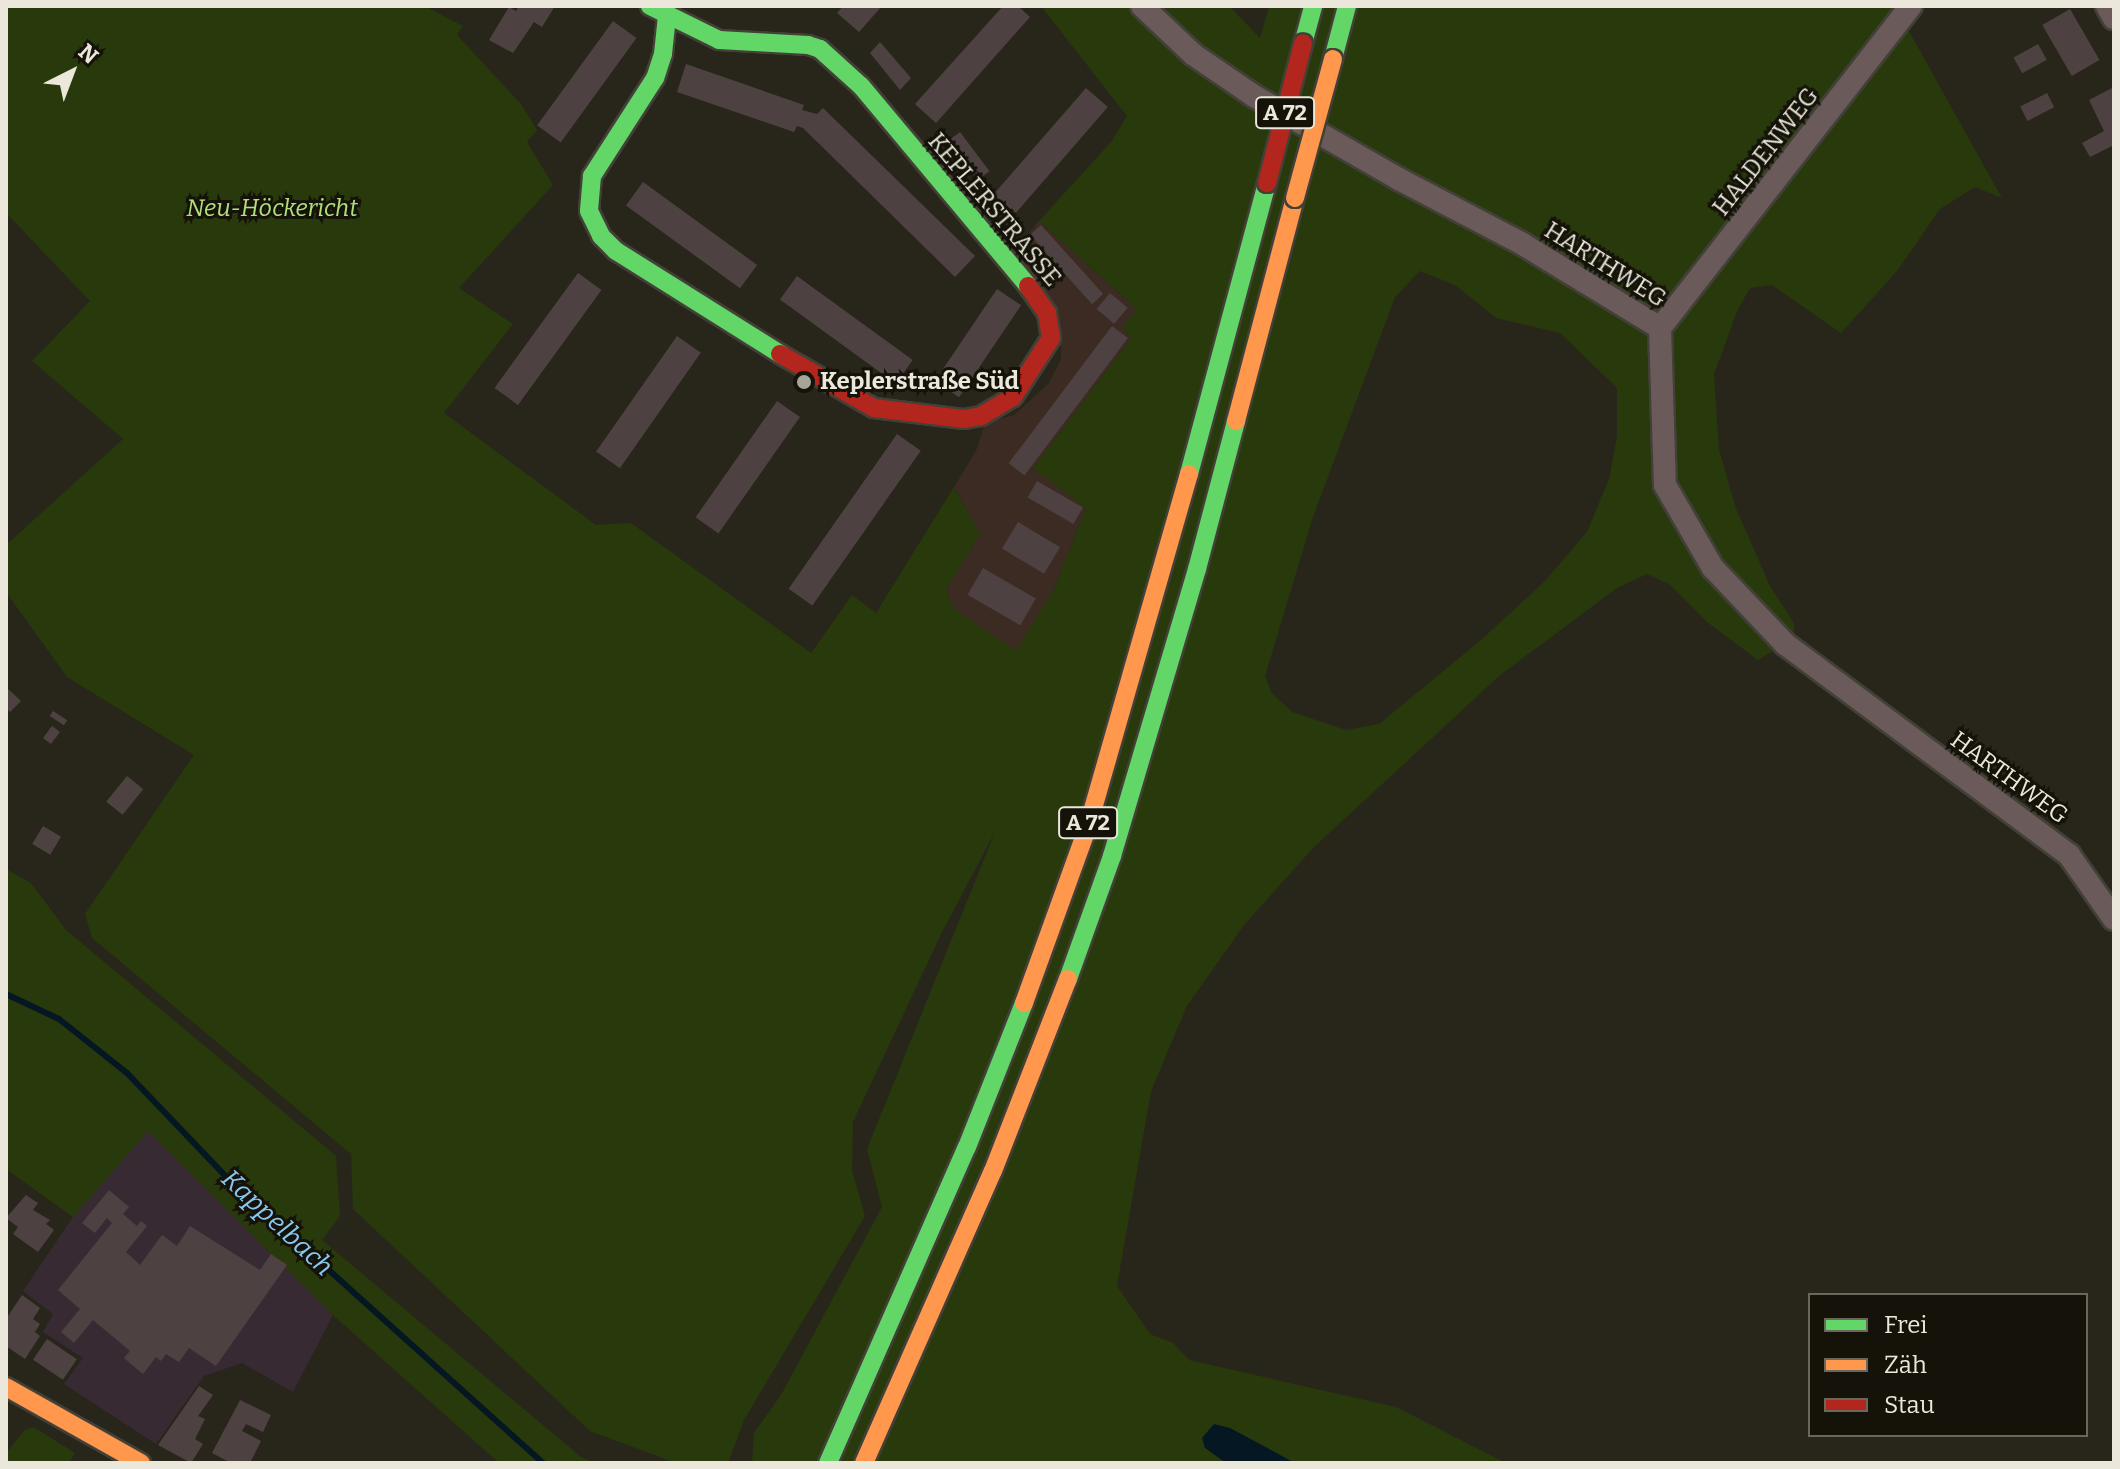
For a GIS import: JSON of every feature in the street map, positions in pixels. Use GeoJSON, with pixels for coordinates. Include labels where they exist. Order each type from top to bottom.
{"type":"FeatureCollection","features":[{"type":"Feature","properties":{"kind":"main road","name":"KEPLERSTRASSE"},"geometry":{"type":"LineString","coordinates":[[650,6],[719,40],[808,45],[820,49],[861,86],[932,173],[1014,265],[1047,313],[1051,338],[1013,397],[981,416],[964,419],[874,408],[820,379],[616,251],[601,236],[589,211],[592,176],[655,78],[663,54],[667,16]]}},
{"type":"Feature","properties":{"kind":"main road","name":"A 72"},"geometry":{"type":"LineString","coordinates":[[828,1463],[967,1147],[1041,961],[1088,826],[1172,536],[1313,6]]}},
{"type":"Feature","properties":{"kind":"main road","name":"A 72"},"geometry":{"type":"LineString","coordinates":[[864,1463],[999,1157],[1066,986],[1112,856],[1197,569],[1347,6]]}},
{"type":"Feature","properties":{"kind":"main road"},"geometry":{"type":"LineString","coordinates":[[9,1394],[141,1463]]}},
{"type":"Feature","properties":{"kind":"street","name":"HARTHWEG"},"geometry":{"type":"LineString","coordinates":[[1142,6],[1194,55],[1254,96],[1399,179],[1521,243],[1660,328],[1665,485],[1713,568],[1785,644],[2069,855],[2114,919]]}},
{"type":"Feature","properties":{"kind":"street","name":"HALDENWEG"},"geometry":{"type":"LineString","coordinates":[[1660,328],[1911,6]]}},
{"type":"Feature","properties":{"kind":"street"},"geometry":{"type":"LineString","coordinates":[[2107,6],[2114,18]]}},
{"type":"Feature","properties":{"kind":"shaded area"},"geometry":{"type":"Polygon","coordinates":[[[1039,221],[1137,309],[1132,339],[1034,468],[1086,508],[1054,589],[1016,652],[954,609],[946,590],[980,534],[954,487],[976,451],[985,423],[1014,415],[1049,383],[1061,359],[1061,330],[1013,252],[1039,221]]]}},
{"type":"Feature","properties":{"kind":"shaded area"},"geometry":{"type":"Polygon","coordinates":[[[148,1130],[333,1315],[293,1392],[242,1363],[204,1376],[156,1444],[64,1384],[83,1358],[43,1332],[53,1314],[23,1291],[73,1217],[148,1130]]]}},
{"type":"Feature","properties":{"kind":"green space","name":"Neu-Höckericht"},"geometry":{"type":"Polygon","coordinates":[[[6,6],[424,6],[463,26],[457,35],[521,104],[537,130],[527,142],[553,185],[459,288],[513,324],[444,413],[596,525],[631,523],[811,653],[852,595],[876,613],[954,487],[980,534],[946,590],[954,609],[1016,651],[1054,589],[1086,508],[1033,468],[1131,339],[1123,327],[1137,309],[1039,221],[1111,142],[1127,116],[1041,6],[1131,6],[1212,84],[1244,102],[1205,50],[1159,6],[1229,6],[1260,38],[1269,6],[1909,6],[1901,17],[2002,198],[1975,187],[1940,209],[1897,271],[1841,333],[1772,285],[1750,288],[1738,309],[1714,374],[1719,449],[1735,506],[1770,586],[1794,623],[1794,638],[1758,660],[1707,622],[1669,584],[1647,574],[1617,588],[1499,676],[1313,848],[1244,925],[1187,1006],[1151,1091],[1117,1286],[1150,1334],[1173,1343],[1189,1360],[1396,1407],[1506,1463],[752,1463],[754,1433],[781,1395],[882,1207],[867,1149],[995,832],[941,934],[853,1122],[852,1170],[865,1216],[744,1420],[728,1463],[676,1463],[590,1431],[353,1209],[351,1154],[92,938],[85,914],[194,755],[67,677],[6,592],[6,545],[123,439],[32,361],[90,301],[6,213],[6,6]],[[1420,271],[1395,297],[1312,520],[1265,676],[1272,693],[1292,712],[1346,730],[1379,724],[1481,640],[1544,582],[1587,532],[1609,479],[1617,437],[1617,388],[1560,333],[1496,318],[1455,285],[1420,271]]]}},
{"type":"Feature","properties":{"kind":"green space"},"geometry":{"type":"Polygon","coordinates":[[[6,869],[31,883],[66,930],[336,1156],[340,1216],[322,1240],[581,1457],[595,1463],[499,1463],[333,1315],[148,1131],[73,1217],[6,1169],[6,869]]]}},
{"type":"Feature","properties":{"kind":"green space"},"geometry":{"type":"Polygon","coordinates":[[[34,1427],[75,1453],[69,1463],[6,1463],[6,1453],[25,1430],[34,1427]]]}},
{"type":"Feature","properties":{"kind":"water"},"geometry":{"type":"Polygon","coordinates":[[[1214,1424],[1230,1428],[1295,1463],[1226,1463],[1205,1448],[1202,1438],[1214,1424]]]}},
{"type":"Feature","properties":{"kind":"building"},"geometry":{"type":"Polygon","coordinates":[[[519,6],[555,6],[542,27],[534,22],[513,53],[489,40],[509,7],[516,11],[519,6]]]}},
{"type":"Feature","properties":{"kind":"building"},"geometry":{"type":"Polygon","coordinates":[[[843,6],[882,6],[859,32],[837,13],[843,6]]]}},
{"type":"Feature","properties":{"kind":"building"},"geometry":{"type":"Polygon","coordinates":[[[1003,6],[1018,6],[1030,17],[936,123],[915,104],[1003,6]]]}},
{"type":"Feature","properties":{"kind":"building"},"geometry":{"type":"Polygon","coordinates":[[[2070,9],[2100,60],[2072,76],[2042,25],[2070,9]]]}},
{"type":"Feature","properties":{"kind":"building"},"geometry":{"type":"Polygon","coordinates":[[[613,21],[636,38],[561,142],[537,125],[613,21]]]}},
{"type":"Feature","properties":{"kind":"building"},"geometry":{"type":"Polygon","coordinates":[[[880,42],[911,78],[900,90],[870,53],[880,42]]]}},
{"type":"Feature","properties":{"kind":"building"},"geometry":{"type":"Polygon","coordinates":[[[2038,44],[2047,60],[2022,73],[2014,58],[2038,44]]]}},
{"type":"Feature","properties":{"kind":"building"},"geometry":{"type":"Polygon","coordinates":[[[686,64],[804,105],[802,110],[817,114],[823,108],[975,256],[955,277],[803,128],[797,126],[794,132],[677,92],[686,64]]]}},
{"type":"Feature","properties":{"kind":"building"},"geometry":{"type":"Polygon","coordinates":[[[2114,87],[2114,145],[2090,157],[2082,143],[2104,131],[2089,100],[2114,87]]]}},
{"type":"Feature","properties":{"kind":"building"},"geometry":{"type":"Polygon","coordinates":[[[1086,88],[1108,107],[1015,213],[993,194],[1086,88]]]}},
{"type":"Feature","properties":{"kind":"building"},"geometry":{"type":"Polygon","coordinates":[[[2047,93],[2054,107],[2028,121],[2020,107],[2047,93]]]}},
{"type":"Feature","properties":{"kind":"building"},"geometry":{"type":"Polygon","coordinates":[[[960,132],[989,171],[978,180],[948,141],[960,132]]]}},
{"type":"Feature","properties":{"kind":"building"},"geometry":{"type":"Polygon","coordinates":[[[643,182],[757,265],[740,288],[626,205],[643,182]]]}},
{"type":"Feature","properties":{"kind":"building"},"geometry":{"type":"Polygon","coordinates":[[[1041,225],[1103,294],[1092,304],[1030,235],[1041,225]]]}},
{"type":"Feature","properties":{"kind":"building"},"geometry":{"type":"Polygon","coordinates":[[[578,273],[601,290],[518,405],[495,388],[578,273]]]}},
{"type":"Feature","properties":{"kind":"building"},"geometry":{"type":"Polygon","coordinates":[[[797,276],[913,360],[896,384],[780,299],[797,276]]]}},
{"type":"Feature","properties":{"kind":"building"},"geometry":{"type":"Polygon","coordinates":[[[997,289],[1021,305],[959,397],[935,381],[997,289]]]}},
{"type":"Feature","properties":{"kind":"building"},"geometry":{"type":"Polygon","coordinates":[[[1110,293],[1128,308],[1114,324],[1097,309],[1110,293]]]}},
{"type":"Feature","properties":{"kind":"building"},"geometry":{"type":"Polygon","coordinates":[[[1112,326],[1128,338],[1024,475],[1008,463],[1112,326]]]}},
{"type":"Feature","properties":{"kind":"building"},"geometry":{"type":"Polygon","coordinates":[[[677,336],[701,353],[620,468],[596,452],[677,336]]]}},
{"type":"Feature","properties":{"kind":"building"},"geometry":{"type":"Polygon","coordinates":[[[777,401],[800,417],[718,533],[696,517],[777,401]]]}},
{"type":"Feature","properties":{"kind":"building"},"geometry":{"type":"Polygon","coordinates":[[[897,434],[921,451],[812,605],[789,589],[897,434]]]}},
{"type":"Feature","properties":{"kind":"building"},"geometry":{"type":"Polygon","coordinates":[[[1037,481],[1083,507],[1073,524],[1028,497],[1037,481]]]}},
{"type":"Feature","properties":{"kind":"building"},"geometry":{"type":"Polygon","coordinates":[[[1018,522],[1060,547],[1044,574],[1002,549],[1018,522]]]}},
{"type":"Feature","properties":{"kind":"building"},"geometry":{"type":"Polygon","coordinates":[[[983,568],[1036,598],[1020,625],[968,595],[983,568]]]}},
{"type":"Feature","properties":{"kind":"building"},"geometry":{"type":"Polygon","coordinates":[[[6,687],[21,701],[10,712],[6,708],[6,687]]]}},
{"type":"Feature","properties":{"kind":"building"},"geometry":{"type":"Polygon","coordinates":[[[53,711],[67,720],[64,725],[50,716],[53,711]]]}},
{"type":"Feature","properties":{"kind":"building"},"geometry":{"type":"Polygon","coordinates":[[[52,726],[60,732],[51,744],[43,738],[52,726]]]}},
{"type":"Feature","properties":{"kind":"building"},"geometry":{"type":"Polygon","coordinates":[[[127,776],[143,789],[123,815],[106,802],[127,776]]]}},
{"type":"Feature","properties":{"kind":"building"},"geometry":{"type":"Polygon","coordinates":[[[43,826],[61,837],[50,855],[32,844],[43,826]]]}},
{"type":"Feature","properties":{"kind":"building"},"geometry":{"type":"Polygon","coordinates":[[[109,1190],[129,1207],[123,1214],[137,1226],[141,1221],[147,1226],[126,1252],[140,1265],[162,1235],[177,1246],[190,1226],[260,1270],[271,1254],[287,1265],[216,1366],[189,1348],[179,1362],[166,1354],[161,1361],[156,1357],[143,1374],[124,1358],[130,1351],[93,1320],[74,1343],[61,1332],[80,1309],[58,1290],[112,1223],[107,1218],[95,1233],[82,1223],[109,1190]]]}},
{"type":"Feature","properties":{"kind":"building"},"geometry":{"type":"Polygon","coordinates":[[[26,1195],[38,1203],[33,1210],[50,1220],[46,1224],[54,1230],[38,1252],[13,1234],[18,1227],[6,1218],[26,1195]]]}},
{"type":"Feature","properties":{"kind":"building"},"geometry":{"type":"Polygon","coordinates":[[[22,1295],[40,1308],[33,1319],[40,1324],[35,1332],[40,1336],[25,1359],[6,1346],[6,1319],[22,1295]]]}},
{"type":"Feature","properties":{"kind":"building"},"geometry":{"type":"Polygon","coordinates":[[[47,1339],[77,1359],[63,1380],[33,1360],[47,1339]]]}},
{"type":"Feature","properties":{"kind":"building"},"geometry":{"type":"Polygon","coordinates":[[[199,1386],[213,1395],[198,1416],[205,1419],[195,1439],[203,1444],[191,1463],[158,1445],[199,1386]]]}},
{"type":"Feature","properties":{"kind":"building"},"geometry":{"type":"Polygon","coordinates":[[[240,1400],[271,1415],[263,1432],[246,1424],[242,1431],[261,1441],[250,1463],[231,1463],[212,1453],[240,1400]]]}},
{"type":"Feature","properties":{"kind":"waterway","name":"Kappelbach"},"geometry":{"type":"LineString","coordinates":[[6,994],[59,1019],[127,1073],[231,1182],[543,1463]]}},
{"type":"Feature","properties":{"kind":"traffic: fast"},"geometry":{"type":"LineString","coordinates":[[650,6],[719,40],[808,45],[820,49],[861,86],[1028,286]]}},
{"type":"Feature","properties":{"kind":"traffic: fast"},"geometry":{"type":"LineString","coordinates":[[1303,44],[1313,6]]}},
{"type":"Feature","properties":{"kind":"traffic: fast"},"geometry":{"type":"LineString","coordinates":[[1333,59],[1347,6]]}},
{"type":"Feature","properties":{"kind":"traffic: fast"},"geometry":{"type":"LineString","coordinates":[[667,16],[663,54],[655,78],[592,176],[589,211],[601,236],[616,251],[780,354]]}},
{"type":"Feature","properties":{"kind":"traffic: fast"},"geometry":{"type":"LineString","coordinates":[[1189,474],[1267,183]]}},
{"type":"Feature","properties":{"kind":"traffic: fast"},"geometry":{"type":"LineString","coordinates":[[1068,979],[1112,856],[1197,569],[1236,421]]}},
{"type":"Feature","properties":{"kind":"traffic: fast"},"geometry":{"type":"LineString","coordinates":[[828,1463],[967,1147],[1024,1003]]}},
{"type":"Feature","properties":{"kind":"traffic: slow"},"geometry":{"type":"LineString","coordinates":[[1295,198],[1333,59]]}},
{"type":"Feature","properties":{"kind":"traffic: slow"},"geometry":{"type":"LineString","coordinates":[[1236,421],[1295,198]]}},
{"type":"Feature","properties":{"kind":"traffic: slow"},"geometry":{"type":"LineString","coordinates":[[1024,1003],[1088,826],[1189,474]]}},
{"type":"Feature","properties":{"kind":"traffic: slow"},"geometry":{"type":"LineString","coordinates":[[864,1463],[993,1171],[1068,979]]}},
{"type":"Feature","properties":{"kind":"traffic: slow"},"geometry":{"type":"LineString","coordinates":[[6,1387],[141,1463]]}},
{"type":"Feature","properties":{"kind":"traffic: jam"},"geometry":{"type":"LineString","coordinates":[[1267,183],[1303,44]]}},
{"type":"Feature","properties":{"kind":"traffic: jam"},"geometry":{"type":"LineString","coordinates":[[780,354],[874,408],[964,419],[981,416],[1013,397],[1051,338],[1047,313],[1028,286]]}},
{"type":"Feature","properties":{"kind":"place","name":"Keplerstraße Süd"},"geometry":{"type":"Point","coordinates":[804,382]}}]}
